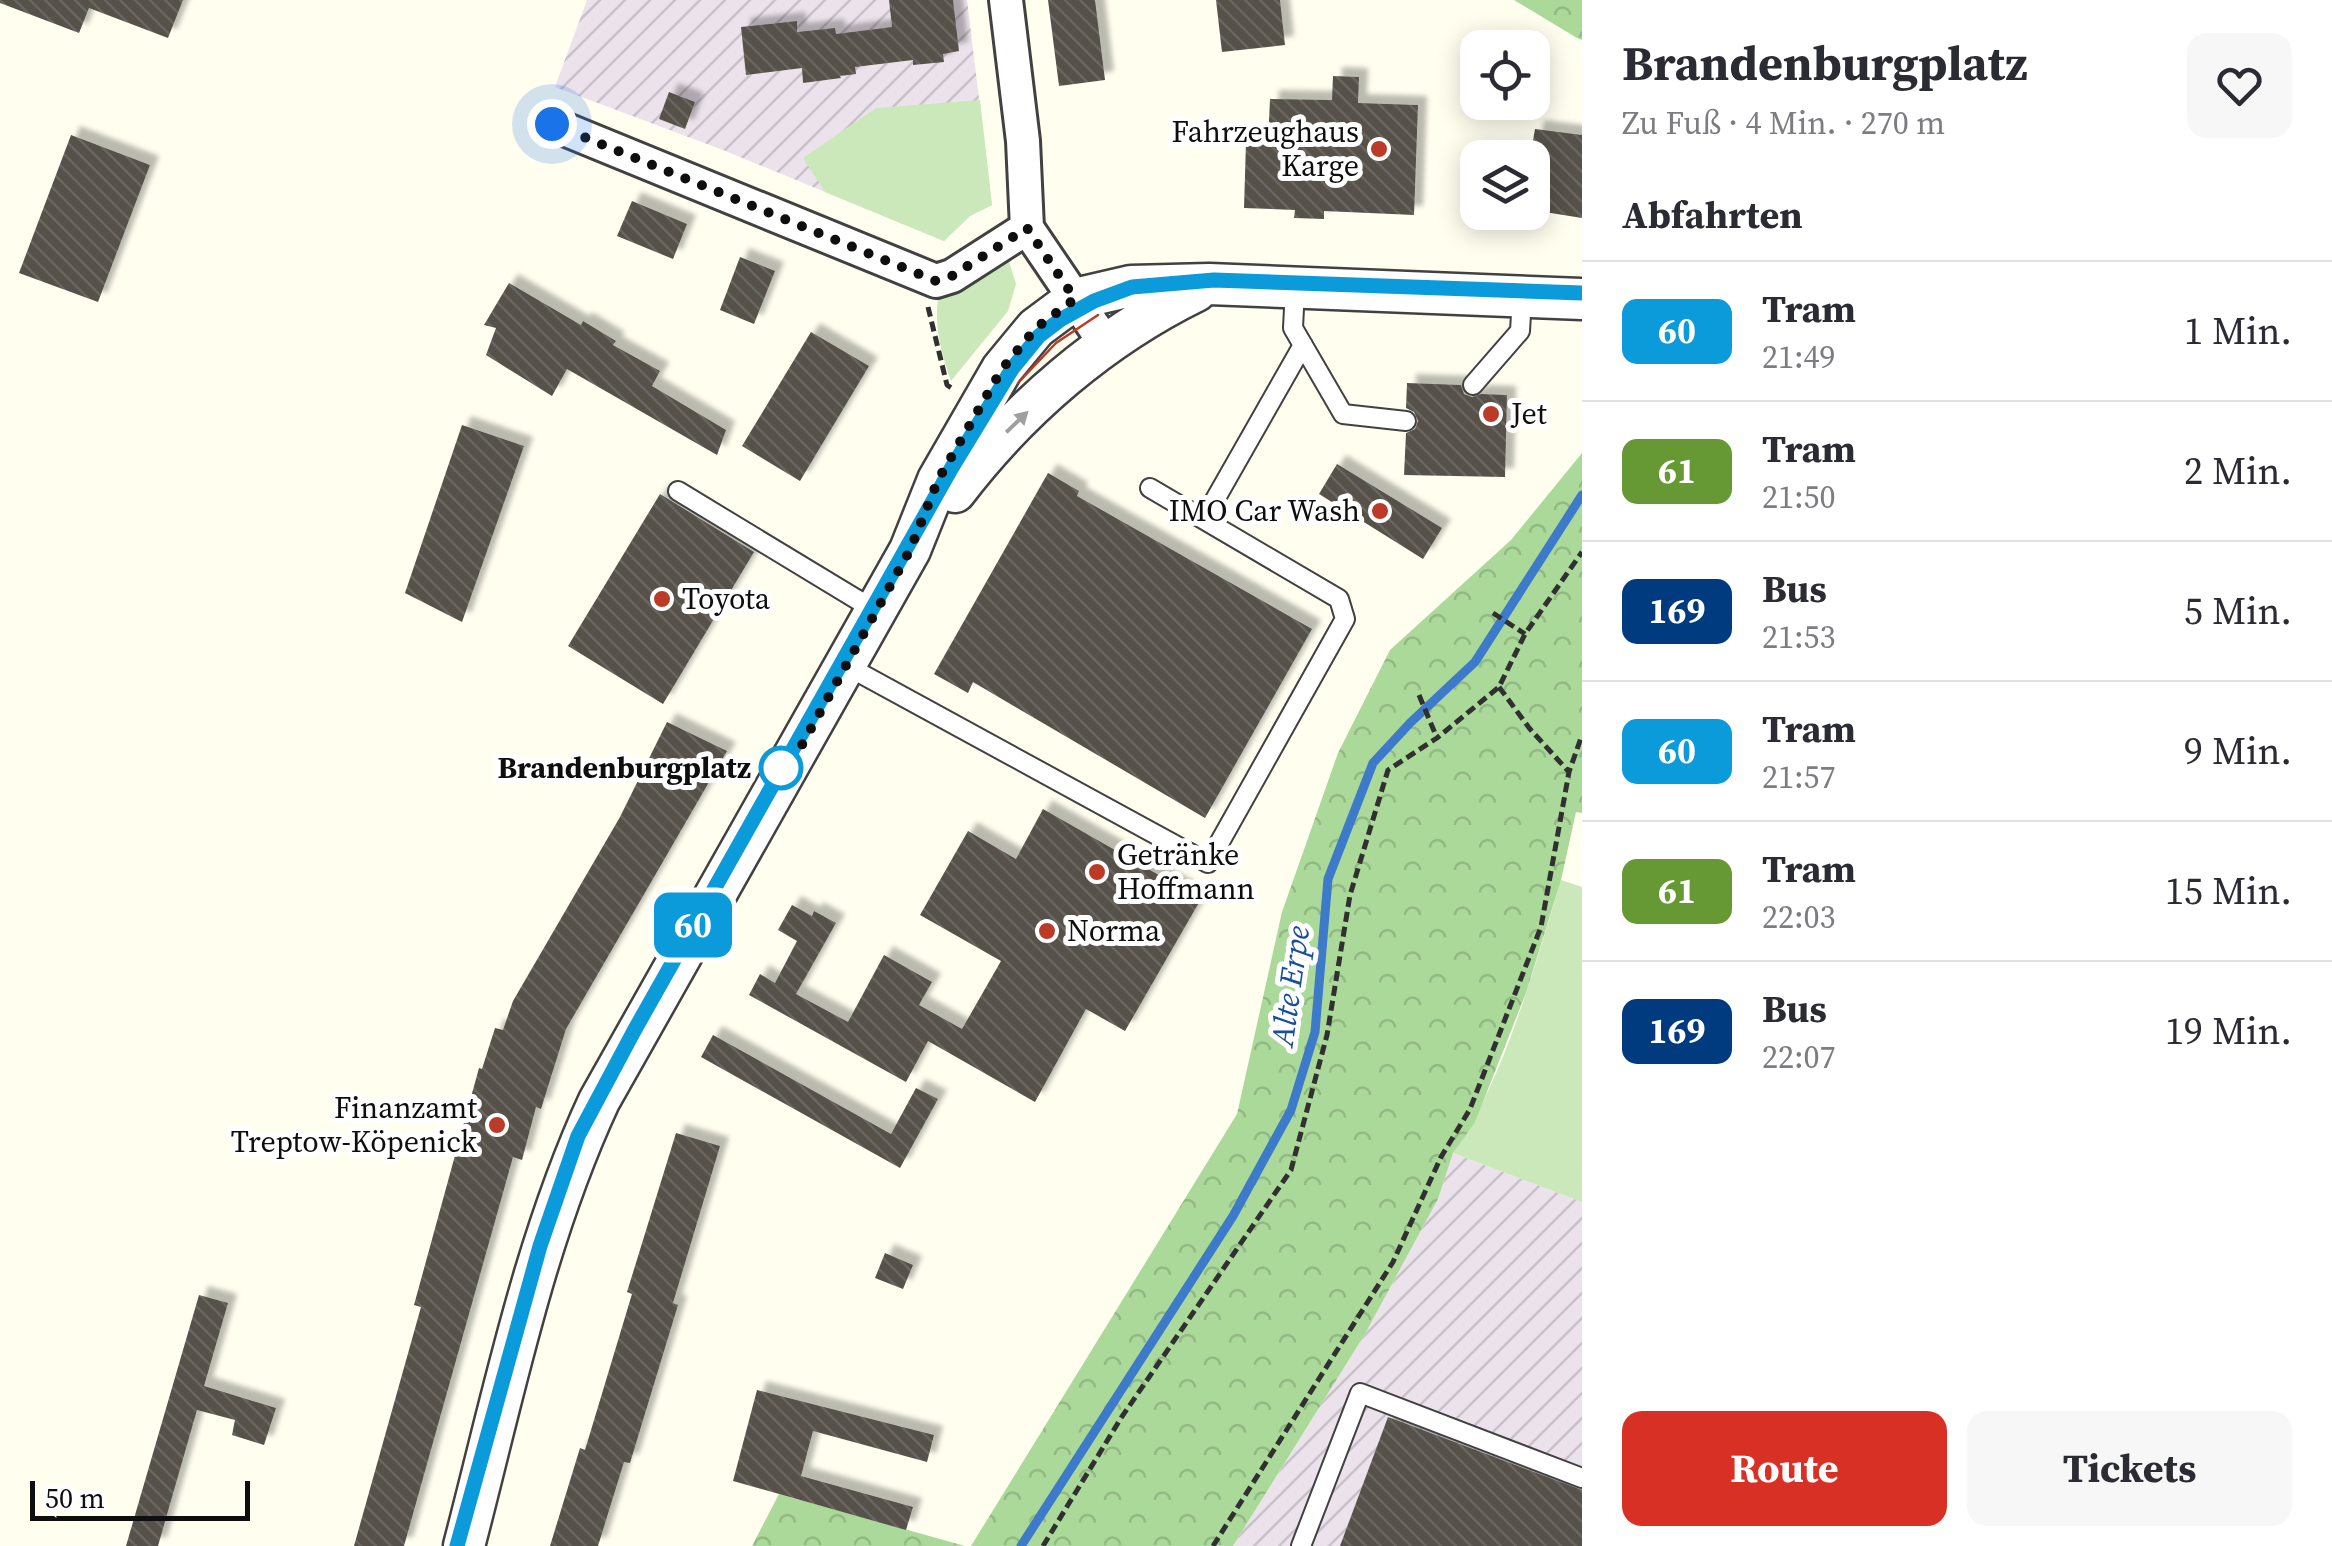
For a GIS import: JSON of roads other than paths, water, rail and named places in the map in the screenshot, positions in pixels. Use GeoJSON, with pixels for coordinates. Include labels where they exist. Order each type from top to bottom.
{"type":"FeatureCollection","features":[{"type":"Feature","properties":{"kind":"street"},"geometry":{"type":"LineString","coordinates":[[1006,0],[1023,141],[1027,228],[1105,344]]}},
{"type":"Feature","properties":{"kind":"street"},"geometry":{"type":"LineString","coordinates":[[552,124],[936,281],[952,276],[1027,228]]}},
{"type":"Feature","properties":{"kind":"street"},"geometry":{"type":"LineString","coordinates":[[910,550],[984,454],[1105,344],[1150,313],[1209,284]]}},
{"type":"Feature","properties":{"kind":"street"},"geometry":{"type":"LineString","coordinates":[[464,1546],[542,1256],[584,1134],[614,1074],[910,550],[938,480],[1002,369],[1036,328],[1075,299],[1132,286],[1209,284],[1582,299]]}},
{"type":"Feature","properties":{"kind":"lane"},"geometry":{"type":"LineString","coordinates":[[1295,287],[1293,328],[1342,414],[1406,421]]}},
{"type":"Feature","properties":{"kind":"lane"},"geometry":{"type":"LineString","coordinates":[[1472,385],[1520,330],[1522,296]]}},
{"type":"Feature","properties":{"kind":"lane"},"geometry":{"type":"LineString","coordinates":[[1204,519],[1303,345]]}},
{"type":"Feature","properties":{"kind":"lane"},"geometry":{"type":"LineString","coordinates":[[846,666],[1208,863],[1345,620],[1339,599],[1150,488]]}},
{"type":"Feature","properties":{"kind":"lane"},"geometry":{"type":"LineString","coordinates":[[678,490],[876,612]]}},
{"type":"Feature","properties":{"kind":"lane"},"geometry":{"type":"LineString","coordinates":[[1300,1546],[1360,1393],[1582,1478]]}},
{"type":"Feature","properties":{"kind":"waterway","name":"Alte Erpe"},"geometry":{"type":"LineString","coordinates":[[1021,1546],[1233,1216],[1291,1110],[1315,1032],[1328,879],[1373,763],[1475,662],[1582,495]]}},
{"type":"Feature","properties":{"kind":"tram line"},"geometry":{"type":"LineString","coordinates":[[457,1546],[522,1300],[587,1120],[951,469],[1011,369],[1039,336],[1094,301],[1132,287],[1214,280],[1582,293]]}},
{"type":"Feature","properties":{"kind":"tram line","name":"60"},"geometry":{"type":"LineString","coordinates":[[457,1546],[540,1246],[578,1136],[951,469],[1012,369],[1039,336],[1094,301],[1132,287],[1214,280],[1582,293]]}},
{"type":"Feature","properties":{"kind":"tram line"},"geometry":{"type":"LineString","coordinates":[[1018,383],[1056,343],[1098,315]]}},
{"type":"Feature","properties":{"kind":"place","name":"Fahrzeughaus Karge"},"geometry":{"type":"Point","coordinates":[1379,149]}},
{"type":"Feature","properties":{"kind":"place","name":"Jet"},"geometry":{"type":"Point","coordinates":[1491,414]}},
{"type":"Feature","properties":{"kind":"place","name":"IMO Car Wash"},"geometry":{"type":"Point","coordinates":[1380,511]}},
{"type":"Feature","properties":{"kind":"place","name":"Toyota"},"geometry":{"type":"Point","coordinates":[662,599]}},
{"type":"Feature","properties":{"kind":"place","name":"Brandenburgplatz"},"geometry":{"type":"Point","coordinates":[781,768]}},
{"type":"Feature","properties":{"kind":"place","name":"Getränke Hoffmann"},"geometry":{"type":"Point","coordinates":[1097,872]}},
{"type":"Feature","properties":{"kind":"place","name":"Norma"},"geometry":{"type":"Point","coordinates":[1047,931]}},
{"type":"Feature","properties":{"kind":"place","name":"Finanzamt Treptow-Köpenick"},"geometry":{"type":"Point","coordinates":[497,1125]}}]}
